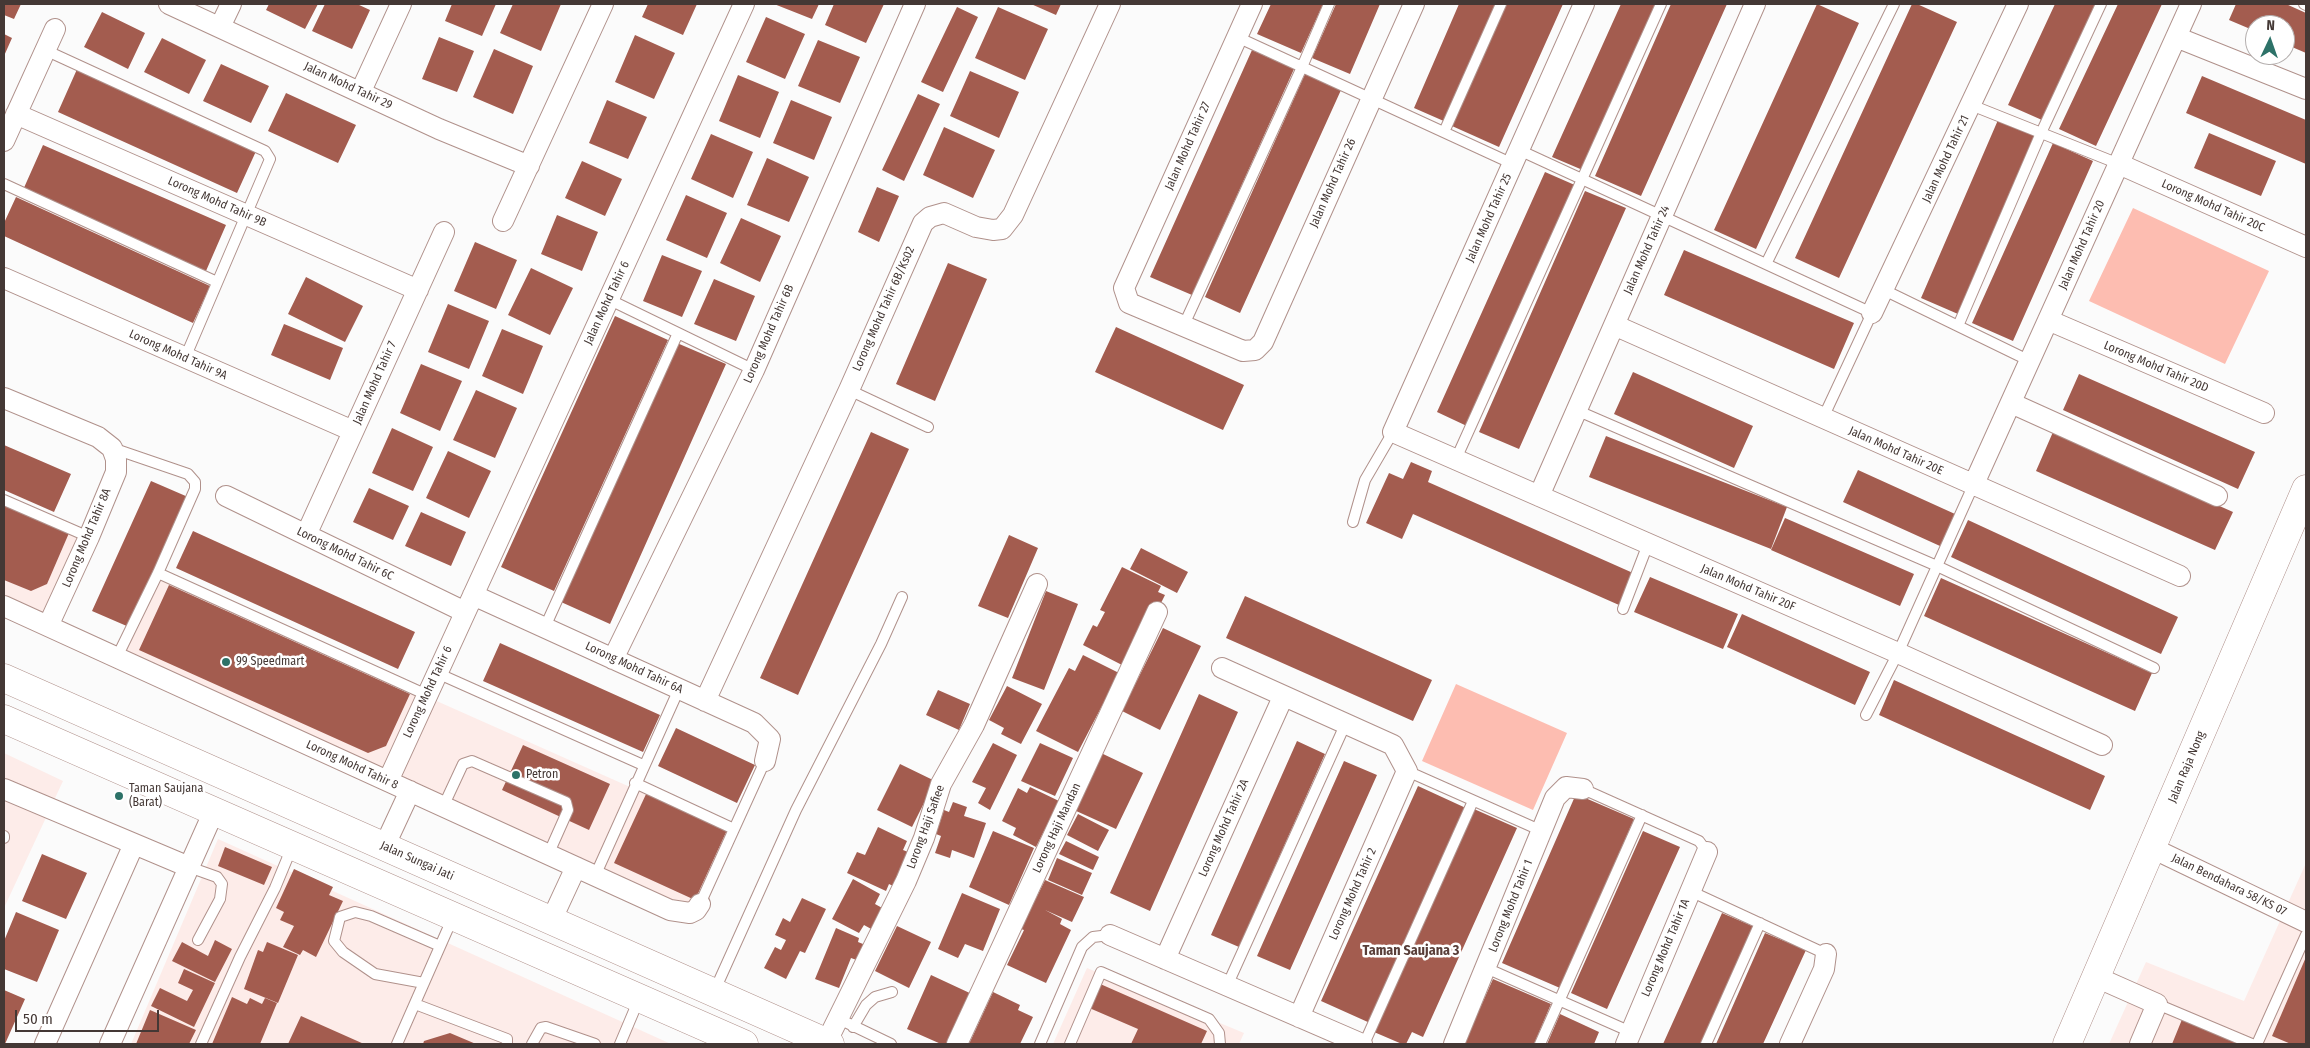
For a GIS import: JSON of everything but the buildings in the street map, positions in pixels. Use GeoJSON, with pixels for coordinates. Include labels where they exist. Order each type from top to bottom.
{"type":"FeatureCollection","features":[{"type":"Feature","properties":{"kind":"main road","name":"Jalan Raja Nong"},"geometry":{"type":"LineString","coordinates":[[2067,1044],[2306,489]]}},
{"type":"Feature","properties":{"kind":"main road","name":"Jalan Sungai Jati"},"geometry":{"type":"LineString","coordinates":[[4,678],[714,993],[837,1033]]}},
{"type":"Feature","properties":{"kind":"main road"},"geometry":{"type":"LineString","coordinates":[[4,719],[744,1044]]}},
{"type":"Feature","properties":{"kind":"street","name":"Jalan Mohd Tahir 29"},"geometry":{"type":"LineString","coordinates":[[169,4],[362,91],[439,129],[528,166]]}},
{"type":"Feature","properties":{"kind":"street"},"geometry":{"type":"LineString","coordinates":[[220,27],[231,4]]}},
{"type":"Feature","properties":{"kind":"street"},"geometry":{"type":"LineString","coordinates":[[362,91],[402,4]]}},
{"type":"Feature","properties":{"kind":"street"},"geometry":{"type":"LineString","coordinates":[[504,221],[603,4]]}},
{"type":"Feature","properties":{"kind":"street","name":"Jalan Mohd Tahir 6"},"geometry":{"type":"LineString","coordinates":[[469,603],[744,4]]}},
{"type":"Feature","properties":{"kind":"street","name":"Lorong Mohd Tahir 6B"},"geometry":{"type":"LineString","coordinates":[[613,659],[754,370],[915,4]]}},
{"type":"Feature","properties":{"kind":"street","name":"Lorong Mohd Tahir 6B/Ks02"},"geometry":{"type":"LineString","coordinates":[[704,701],[849,390],[923,223],[930,217],[944,213],[976,228],[1002,229],[1013,215],[1110,4]]}},
{"type":"Feature","properties":{"kind":"street","name":"Jalan Mohd Tahir 27"},"geometry":{"type":"LineString","coordinates":[[1183,328],[1129,303],[1124,288],[1252,4]]}},
{"type":"Feature","properties":{"kind":"street","name":"Jalan Mohd Tahir 26"},"geometry":{"type":"LineString","coordinates":[[1183,328],[1243,351],[1255,350],[1262,342],[1370,98],[1414,4]]}},
{"type":"Feature","properties":{"kind":"street","name":"Jalan Mohd Tahir 25"},"geometry":{"type":"LineString","coordinates":[[1393,432],[1584,4]]}},
{"type":"Feature","properties":{"kind":"street","name":"Jalan Mohd Tahir 24"},"geometry":{"type":"LineString","coordinates":[[1539,496],[1755,4]]}},
{"type":"Feature","properties":{"kind":"street","name":"Jalan Mohd Tahir 21"},"geometry":{"type":"LineString","coordinates":[[1872,313],[2018,4]]}},
{"type":"Feature","properties":{"kind":"street","name":"Jalan Mohd Tahir 20"},"geometry":{"type":"LineString","coordinates":[[1973,486],[2192,4]]}},
{"type":"Feature","properties":{"kind":"street"},"geometry":{"type":"LineString","coordinates":[[4,141],[55,29]]}},
{"type":"Feature","properties":{"kind":"street"},"geometry":{"type":"LineString","coordinates":[[2176,37],[2306,89]]}},
{"type":"Feature","properties":{"kind":"street","name":"Lorong Mohd Tahir 9B"},"geometry":{"type":"LineString","coordinates":[[16,114],[418,290]]}},
{"type":"Feature","properties":{"kind":"street","name":"Lorong Mohd Tahir 20C"},"geometry":{"type":"LineString","coordinates":[[2119,164],[2306,247]]}},
{"type":"Feature","properties":{"kind":"street","name":"Jalan Mohd Tahir 7"},"geometry":{"type":"LineString","coordinates":[[306,535],[444,232]]}},
{"type":"Feature","properties":{"kind":"street","name":"Lorong Mohd Tahir 9A"},"geometry":{"type":"LineString","coordinates":[[4,278],[353,431]]}},
{"type":"Feature","properties":{"kind":"street","name":"Lorong Mohd Tahir 20D"},"geometry":{"type":"LineString","coordinates":[[2048,320],[2264,413]]}},
{"type":"Feature","properties":{"kind":"street","name":"Jalan Mohd Tahir 20E"},"geometry":{"type":"LineString","coordinates":[[1614,326],[2180,576]]}},
{"type":"Feature","properties":{"kind":"street"},"geometry":{"type":"LineString","coordinates":[[4,398],[98,438],[112,448]]}},
{"type":"Feature","properties":{"kind":"street"},"geometry":{"type":"LineString","coordinates":[[2011,404],[2216,496]]}},
{"type":"Feature","properties":{"kind":"street","name":"Jalan Mohd Tahir 20F"},"geometry":{"type":"LineString","coordinates":[[1393,432],[1898,653],[2102,745]]}},
{"type":"Feature","properties":{"kind":"street","name":"Lorong Mohd Tahir 8A"},"geometry":{"type":"LineString","coordinates":[[48,626],[89,537],[116,472],[116,459],[112,448]]}},
{"type":"Feature","properties":{"kind":"street","name":"Lorong Mohd Tahir 6C"},"geometry":{"type":"LineString","coordinates":[[226,496],[306,535],[469,603]]}},
{"type":"Feature","properties":{"kind":"street","name":"Lorong Haji Safiee"},"geometry":{"type":"LineString","coordinates":[[837,1033],[924,838],[941,784],[974,725],[1037,584]]}},
{"type":"Feature","properties":{"kind":"street","name":"Lorong Mohd Tahir 6A"},"geometry":{"type":"LineString","coordinates":[[469,603],[545,627],[754,723],[770,739],[765,761]]}},
{"type":"Feature","properties":{"kind":"street","name":"Lorong Mohd Tahir 6"},"geometry":{"type":"LineString","coordinates":[[388,781],[469,603]]}},
{"type":"Feature","properties":{"kind":"street","name":"Lorong Mohd Tahir 8"},"geometry":{"type":"LineString","coordinates":[[4,606],[595,876],[682,913],[690,914],[700,904]]}},
{"type":"Feature","properties":{"kind":"street","name":"Lorong Haji Mandan"},"geometry":{"type":"LineString","coordinates":[[957,1044],[1157,612]]}},
{"type":"Feature","properties":{"kind":"street"},"geometry":{"type":"LineString","coordinates":[[1222,668],[1393,745],[1407,771]]}},
{"type":"Feature","properties":{"kind":"street","name":"Lorong Mohd Tahir 2A"},"geometry":{"type":"LineString","coordinates":[[1165,959],[1283,697]]}},
{"type":"Feature","properties":{"kind":"street","name":"Lorong Mohd Tahir 2"},"geometry":{"type":"LineString","coordinates":[[1299,1017],[1407,771]]}},
{"type":"Feature","properties":{"kind":"street","name":"Lorong Mohd Tahir 1"},"geometry":{"type":"LineString","coordinates":[[1454,1044],[1556,798],[1566,787],[1583,789]]}},
{"type":"Feature","properties":{"kind":"street"},"geometry":{"type":"LineString","coordinates":[[4,789],[189,867]]}},
{"type":"Feature","properties":{"kind":"street"},"geometry":{"type":"LineString","coordinates":[[384,847],[410,791]]}},
{"type":"Feature","properties":{"kind":"street"},"geometry":{"type":"LineString","coordinates":[[110,1044],[214,812]]}},
{"type":"Feature","properties":{"kind":"street"},"geometry":{"type":"LineString","coordinates":[[45,1044],[134,844]]}},
{"type":"Feature","properties":{"kind":"street","name":"Jalan Bendahara 58/KS 07"},"geometry":{"type":"LineString","coordinates":[[2152,848],[2306,922]]}},
{"type":"Feature","properties":{"kind":"street","name":"Lorong Mohd Tahir 1A"},"geometry":{"type":"LineString","coordinates":[[1629,1038],[1707,852]]}},
{"type":"Feature","properties":{"kind":"street"},"geometry":{"type":"LineString","coordinates":[[551,921],[576,867]]}},
{"type":"Feature","properties":{"kind":"street"},"geometry":{"type":"LineString","coordinates":[[1110,936],[1363,1044]]}},
{"type":"Feature","properties":{"kind":"street"},"geometry":{"type":"LineString","coordinates":[[1790,1044],[1824,969],[1826,954]]}},
{"type":"Feature","properties":{"kind":"street"},"geometry":{"type":"LineString","coordinates":[[2096,977],[2156,1004],[2140,1044]]}},
{"type":"Feature","properties":{"kind":"lane"},"geometry":{"type":"LineString","coordinates":[[1183,328],[1302,68],[1329,4]]}},
{"type":"Feature","properties":{"kind":"lane"},"geometry":{"type":"LineString","coordinates":[[1444,132],[1501,4]]}},
{"type":"Feature","properties":{"kind":"lane"},"geometry":{"type":"LineString","coordinates":[[1456,460],[1661,4]]}},
{"type":"Feature","properties":{"kind":"lane"},"geometry":{"type":"LineString","coordinates":[[1766,264],[1894,4]]}},
{"type":"Feature","properties":{"kind":"lane"},"geometry":{"type":"LineString","coordinates":[[1958,326],[2042,133],[2101,4]]}},
{"type":"Feature","properties":{"kind":"lane"},"geometry":{"type":"LineString","coordinates":[[1237,37],[1444,132],[1582,180],[1872,313],[1823,418]]}},
{"type":"Feature","properties":{"kind":"lane"},"geometry":{"type":"LineString","coordinates":[[45,50],[265,151],[270,160],[245,214],[185,358]]}},
{"type":"Feature","properties":{"kind":"lane"},"geometry":{"type":"LineString","coordinates":[[1971,105],[2119,164]]}},
{"type":"Feature","properties":{"kind":"lane"},"geometry":{"type":"LineString","coordinates":[[4,184],[217,282]]}},
{"type":"Feature","properties":{"kind":"lane"},"geometry":{"type":"LineString","coordinates":[[1884,290],[2030,361]]}},
{"type":"Feature","properties":{"kind":"lane"},"geometry":{"type":"LineString","coordinates":[[608,299],[754,370]]}},
{"type":"Feature","properties":{"kind":"lane"},"geometry":{"type":"LineString","coordinates":[[545,627],[678,333]]}},
{"type":"Feature","properties":{"kind":"lane"},"geometry":{"type":"LineString","coordinates":[[849,390],[928,427]]}},
{"type":"Feature","properties":{"kind":"lane"},"geometry":{"type":"LineString","coordinates":[[1576,410],[1937,566],[2154,668]]}},
{"type":"Feature","properties":{"kind":"lane"},"geometry":{"type":"LineString","coordinates":[[1353,522],[1365,480],[1393,432]]}},
{"type":"Feature","properties":{"kind":"lane"},"geometry":{"type":"LineString","coordinates":[[112,448],[188,474],[195,482],[195,489],[158,573],[117,657]]}},
{"type":"Feature","properties":{"kind":"lane"},"geometry":{"type":"LineString","coordinates":[[1866,715],[1898,653],[1973,486]]}},
{"type":"Feature","properties":{"kind":"lane"},"geometry":{"type":"LineString","coordinates":[[4,500],[89,537]]}},
{"type":"Feature","properties":{"kind":"lane"},"geometry":{"type":"LineString","coordinates":[[1623,610],[1648,544]]}},
{"type":"Feature","properties":{"kind":"lane"},"geometry":{"type":"LineString","coordinates":[[158,573],[427,695]]}},
{"type":"Feature","properties":{"kind":"lane"},"geometry":{"type":"LineString","coordinates":[[714,993],[796,810],[881,644],[902,597]]}},
{"type":"Feature","properties":{"kind":"lane"},"geometry":{"type":"LineString","coordinates":[[437,673],[643,765]]}},
{"type":"Feature","properties":{"kind":"lane"},"geometry":{"type":"LineString","coordinates":[[595,876],[643,765],[679,689]]}},
{"type":"Feature","properties":{"kind":"lane"},"geometry":{"type":"LineString","coordinates":[[1226,986],[1345,725]]}},
{"type":"Feature","properties":{"kind":"lane"},"geometry":{"type":"LineString","coordinates":[[443,806],[463,764],[472,761],[566,802],[568,810],[548,855]]}},
{"type":"Feature","properties":{"kind":"lane"},"geometry":{"type":"LineString","coordinates":[[700,904],[765,761]]}},
{"type":"Feature","properties":{"kind":"lane"},"geometry":{"type":"LineString","coordinates":[[1407,771],[1542,831]]}},
{"type":"Feature","properties":{"kind":"lane"},"geometry":{"type":"LineString","coordinates":[[635,783],[734,829]]}},
{"type":"Feature","properties":{"kind":"lane"},"geometry":{"type":"LineString","coordinates":[[1583,789],[1700,841],[1707,852]]}},
{"type":"Feature","properties":{"kind":"lane"},"geometry":{"type":"LineString","coordinates":[[1363,1044],[1473,801]]}},
{"type":"Feature","properties":{"kind":"lane"},"geometry":{"type":"LineString","coordinates":[[1540,1044],[1642,815]]}},
{"type":"Feature","properties":{"kind":"lane"},"geometry":{"type":"LineString","coordinates":[[201,1044],[293,846]]}},
{"type":"Feature","properties":{"kind":"lane"},"geometry":{"type":"LineString","coordinates":[[189,867],[217,877],[222,884],[220,899],[198,940]]}},
{"type":"Feature","properties":{"kind":"lane"},"geometry":{"type":"LineString","coordinates":[[1690,891],[1826,954]]}},
{"type":"Feature","properties":{"kind":"lane"},"geometry":{"type":"LineString","coordinates":[[424,983],[375,974],[343,952],[334,942],[340,917],[355,912],[371,916],[440,946]]}},
{"type":"Feature","properties":{"kind":"lane"},"geometry":{"type":"LineString","coordinates":[[397,1044],[454,916]]}},
{"type":"Feature","properties":{"kind":"lane"},"geometry":{"type":"LineString","coordinates":[[1706,1044],[1760,923]]}},
{"type":"Feature","properties":{"kind":"lane"},"geometry":{"type":"LineString","coordinates":[[2256,1044],[2306,935]]}},
{"type":"Feature","properties":{"kind":"lane"},"geometry":{"type":"LineString","coordinates":[[1040,1044],[1082,947],[1094,938],[1110,936]]}},
{"type":"Feature","properties":{"kind":"lane"},"geometry":{"type":"LineString","coordinates":[[1486,968],[1559,1000],[1629,1038]]}},
{"type":"Feature","properties":{"kind":"lane"},"geometry":{"type":"LineString","coordinates":[[1070,1044],[1101,972],[1209,1019],[1219,1033],[1220,1044]]}},
{"type":"Feature","properties":{"kind":"lane"},"geometry":{"type":"LineString","coordinates":[[837,1033],[875,997],[892,992]]}},
{"type":"Feature","properties":{"kind":"lane"},"geometry":{"type":"LineString","coordinates":[[620,1044],[640,998]]}},
{"type":"Feature","properties":{"kind":"lane"},"geometry":{"type":"LineString","coordinates":[[414,1004],[507,1039],[507,1044]]}},
{"type":"Feature","properties":{"kind":"lane"},"geometry":{"type":"LineString","coordinates":[[2156,1004],[2252,1044]]}},
{"type":"Feature","properties":{"kind":"lane"},"geometry":{"type":"LineString","coordinates":[[532,1044],[540,1028],[546,1027],[595,1044]]}},
{"type":"Feature","properties":{"kind":"lane"},"geometry":{"type":"LineString","coordinates":[[837,1033],[891,1044]]}},
{"type":"Feature","properties":{"kind":"shaded area"},"geometry":{"type":"Polygon","coordinates":[[[2133,208],[2269,271],[2225,364],[2089,301],[2133,208]]]}},
{"type":"Feature","properties":{"kind":"shaded area"},"geometry":{"type":"Polygon","coordinates":[[[4,506],[80,538],[44,616],[4,597],[4,506]]]}},
{"type":"Feature","properties":{"kind":"shaded area"},"geometry":{"type":"Polygon","coordinates":[[[160,578],[729,831],[696,902],[679,904],[124,652],[160,578]]]}},
{"type":"Feature","properties":{"kind":"shaded area"},"geometry":{"type":"Polygon","coordinates":[[[1456,684],[1567,733],[1533,810],[1422,761],[1456,684]]]}},
{"type":"Feature","properties":{"kind":"shaded area"},"geometry":{"type":"Polygon","coordinates":[[[4,753],[63,781],[4,908],[4,753]]]}},
{"type":"Feature","properties":{"kind":"shaded area"},"geometry":{"type":"Polygon","coordinates":[[[218,839],[671,1044],[131,1044],[218,839]]]}},
{"type":"Feature","properties":{"kind":"shaded area"},"geometry":{"type":"Polygon","coordinates":[[[2306,863],[2306,1044],[2109,1044],[2146,962],[2244,1001],[2306,863]]]}},
{"type":"Feature","properties":{"kind":"shaded area"},"geometry":{"type":"Polygon","coordinates":[[[1087,968],[1244,1033],[1239,1044],[1053,1044],[1087,968]]]}},
{"type":"Feature","properties":{"kind":"place","name":"99 Speedmart"},"geometry":{"type":"Point","coordinates":[226,662]}},
{"type":"Feature","properties":{"kind":"place","name":"Petron"},"geometry":{"type":"Point","coordinates":[516,775]}},
{"type":"Feature","properties":{"kind":"place","name":"Taman Saujana (Barat)"},"geometry":{"type":"Point","coordinates":[119,796]}},
{"type":"Feature","properties":{"kind":"district","name":"Taman Saujana 3"},"geometry":{"type":"Point","coordinates":[1411,951]}}]}
